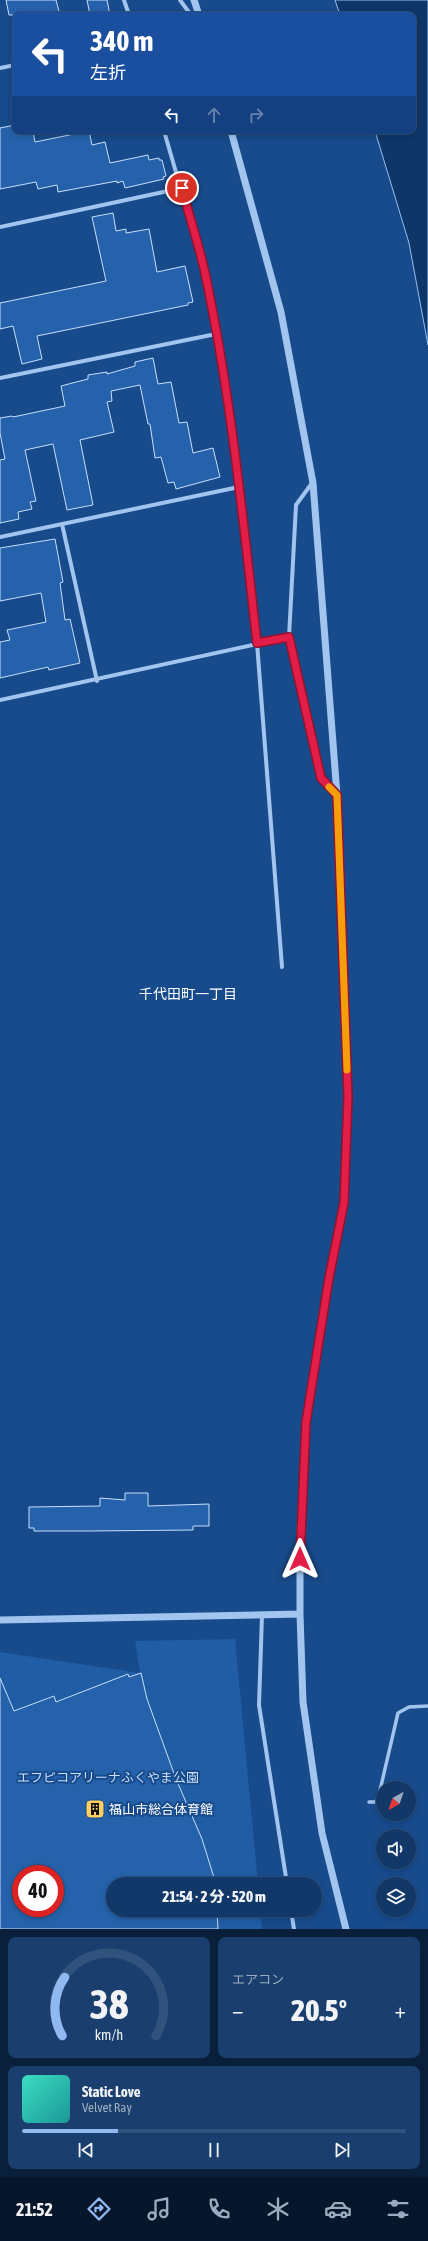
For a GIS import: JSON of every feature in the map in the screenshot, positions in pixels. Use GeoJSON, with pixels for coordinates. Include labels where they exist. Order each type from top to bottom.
{"type":"FeatureCollection","features":[{"type":"Feature","properties":{"kind":"street"},"geometry":{"type":"LineString","coordinates":[[124,0],[128,12]]}},
{"type":"Feature","properties":{"kind":"street"},"geometry":{"type":"LineString","coordinates":[[180,0],[189,12]]}},
{"type":"Feature","properties":{"kind":"street"},"geometry":{"type":"LineString","coordinates":[[194,0],[198,12]]}},
{"type":"Feature","properties":{"kind":"street"},"geometry":{"type":"LineString","coordinates":[[0,68],[12,66]]}},
{"type":"Feature","properties":{"kind":"street"},"geometry":{"type":"LineString","coordinates":[[165,134],[182,188],[205,272],[239,487],[257,643],[282,967]]}},
{"type":"Feature","properties":{"kind":"street"},"geometry":{"type":"LineString","coordinates":[[232,134],[281,312],[313,483],[337,795],[348,1097],[344,1203],[329,1278],[306,1422],[300,1532],[300,1614],[303,1702],[322,1833],[346,1929]]}},
{"type":"Feature","properties":{"kind":"street"},"geometry":{"type":"LineString","coordinates":[[0,227],[182,188]]}},
{"type":"Feature","properties":{"kind":"street"},"geometry":{"type":"LineString","coordinates":[[0,378],[216,334]]}},
{"type":"Feature","properties":{"kind":"street"},"geometry":{"type":"LineString","coordinates":[[313,483],[296,505],[289,637],[321,778],[337,795]]}},
{"type":"Feature","properties":{"kind":"street"},"geometry":{"type":"LineString","coordinates":[[0,537],[239,487]]}},
{"type":"Feature","properties":{"kind":"street"},"geometry":{"type":"LineString","coordinates":[[62,524],[97,681]]}},
{"type":"Feature","properties":{"kind":"street"},"geometry":{"type":"LineString","coordinates":[[0,700],[97,681],[257,643],[289,637]]}},
{"type":"Feature","properties":{"kind":"street"},"geometry":{"type":"LineString","coordinates":[[0,1620],[300,1614]]}},
{"type":"Feature","properties":{"kind":"street"},"geometry":{"type":"LineString","coordinates":[[262,1615],[259,1705],[286,1877]]}},
{"type":"Feature","properties":{"kind":"street"},"geometry":{"type":"LineString","coordinates":[[369,1802],[375,1802],[378,1798],[398,1713],[409,1707],[428,1706]]}},
{"type":"Feature","properties":{"kind":"street"},"geometry":{"type":"LineString","coordinates":[[292,1917],[294,1929]]}},
{"type":"Feature","properties":{"kind":"green space","name":"エフピコアリーナふくやま公園"},"geometry":{"type":"Polygon","coordinates":[[[235,1639],[257,1877],[106,1877],[106,1917],[261,1917],[262,1929],[0,1929],[0,1652],[140,1673],[135,1641],[235,1639]]]}},
{"type":"Feature","properties":{"kind":"shaded area"},"geometry":{"type":"Polygon","coordinates":[[[335,0],[428,0],[428,345],[409,243],[376,134],[416,134],[416,12],[339,12],[335,0]]]}},
{"type":"Feature","properties":{"kind":"building"},"geometry":{"type":"Polygon","coordinates":[[[6,0],[56,0],[59,12],[12,12],[12,15],[9,15],[6,0]]]}},
{"type":"Feature","properties":{"kind":"building"},"geometry":{"type":"Polygon","coordinates":[[[87,0],[107,0],[109,12],[89,12],[87,0]]]}},
{"type":"Feature","properties":{"kind":"building"},"geometry":{"type":"Polygon","coordinates":[[[12,126],[12,134],[34,134],[35,142],[74,134],[90,134],[92,145],[105,142],[110,163],[148,155],[149,160],[159,158],[159,160],[162,160],[166,176],[163,177],[164,179],[125,188],[123,181],[117,183],[117,181],[58,192],[57,185],[38,189],[36,182],[0,189],[0,128],[12,126]]]}},
{"type":"Feature","properties":{"kind":"building"},"geometry":{"type":"Polygon","coordinates":[[[113,213],[116,231],[126,229],[126,233],[149,229],[157,272],[185,266],[193,302],[188,303],[188,305],[37,336],[42,359],[22,364],[13,326],[0,329],[0,303],[106,281],[92,217],[113,213]]]}},
{"type":"Feature","properties":{"kind":"building"},"geometry":{"type":"Polygon","coordinates":[[[153,358],[158,384],[171,382],[179,423],[187,422],[193,453],[213,448],[220,477],[176,489],[174,482],[168,483],[161,457],[155,458],[150,424],[148,424],[140,385],[111,391],[112,401],[107,402],[114,432],[80,440],[93,505],[67,510],[53,444],[25,450],[36,501],[30,502],[32,509],[18,512],[19,519],[0,523],[0,460],[5,459],[0,433],[0,418],[13,417],[65,406],[61,386],[88,379],[88,375],[107,372],[107,374],[135,366],[135,362],[153,358]]]}},
{"type":"Feature","properties":{"kind":"building"},"geometry":{"type":"Polygon","coordinates":[[[55,539],[63,582],[60,583],[65,620],[70,619],[80,663],[49,670],[48,667],[0,678],[0,642],[10,640],[7,630],[46,622],[41,593],[0,601],[0,548],[55,539]]]}},
{"type":"Feature","properties":{"kind":"building"},"geometry":{"type":"Polygon","coordinates":[[[125,1493],[148,1493],[148,1506],[209,1504],[209,1526],[193,1526],[193,1530],[34,1531],[34,1528],[29,1528],[29,1507],[100,1506],[100,1498],[125,1500],[125,1493]]]}},
{"type":"Feature","properties":{"kind":"building","name":"福山市総合体育館"},"geometry":{"type":"Polygon","coordinates":[[[141,1673],[147,1699],[176,1779],[202,1839],[214,1877],[106,1877],[106,1917],[217,1917],[218,1929],[0,1929],[0,1678],[14,1711],[54,1696],[56,1702],[128,1674],[129,1677],[141,1673]]]}},
{"type":"Feature","properties":{"kind":"slow traffic"},"geometry":{"type":"LineString","coordinates":[[329,787],[337,795],[347,1070]]}},
{"type":"Feature","properties":{"kind":"place","name":"福山市総合体育館"},"geometry":{"type":"Point","coordinates":[95,1809]}},
{"type":"Feature","properties":{"kind":"district","name":"千代田町一丁目"},"geometry":{"type":"Point","coordinates":[188,994]}},
{"type":"Feature","properties":{"kind":"route"},"geometry":{"type":"LineString","coordinates":[[182,188],[205,272],[216,334],[239,487],[257,643],[289,637],[321,778],[337,795],[348,1097],[344,1203],[329,1278],[306,1422],[300,1559]]}}]}
